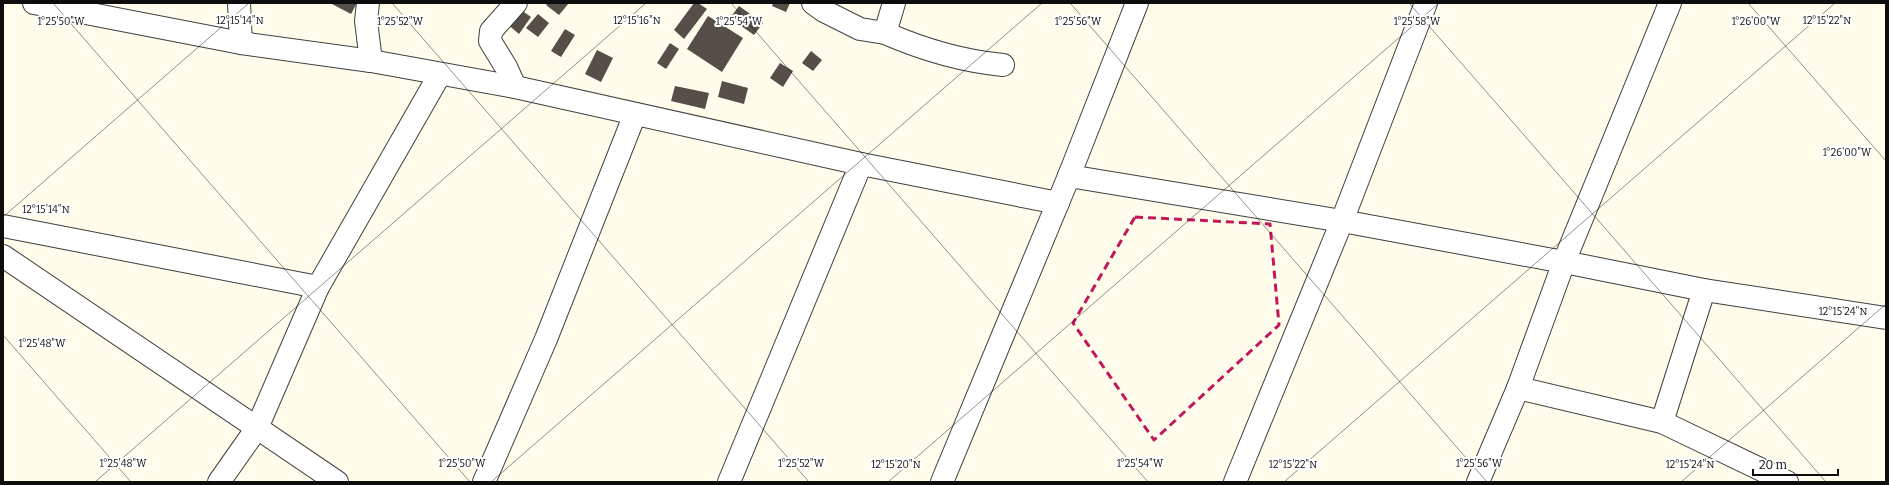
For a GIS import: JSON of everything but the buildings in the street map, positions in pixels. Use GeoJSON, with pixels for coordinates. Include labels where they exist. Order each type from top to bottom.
{"type":"FeatureCollection","features":[{"type":"Feature","properties":{"kind":"street"},"geometry":{"type":"LineString","coordinates":[[34,3],[241,43],[371,62],[515,87],[861,164],[1058,203]]}},
{"type":"Feature","properties":{"kind":"street"},"geometry":{"type":"LineString","coordinates":[[239,3],[241,43]]}},
{"type":"Feature","properties":{"kind":"street"},"geometry":{"type":"LineString","coordinates":[[368,3],[366,21],[371,62]]}},
{"type":"Feature","properties":{"kind":"street"},"geometry":{"type":"LineString","coordinates":[[515,87],[506,67],[490,42],[491,31],[516,3]]}},
{"type":"Feature","properties":{"kind":"street"},"geometry":{"type":"LineString","coordinates":[[813,3],[824,11],[860,29],[885,33],[912,45],[948,56],[972,62],[1004,65]]}},
{"type":"Feature","properties":{"kind":"street"},"geometry":{"type":"LineString","coordinates":[[885,33],[894,3]]}},
{"type":"Feature","properties":{"kind":"street"},"geometry":{"type":"LineString","coordinates":[[1235,482],[1342,221],[1426,3]]}},
{"type":"Feature","properties":{"kind":"street"},"geometry":{"type":"LineString","coordinates":[[1478,482],[1518,388],[1564,262],[1670,3]]}},
{"type":"Feature","properties":{"kind":"street"},"geometry":{"type":"LineString","coordinates":[[942,482],[1069,176],[1133,4]]}},
{"type":"Feature","properties":{"kind":"street"},"geometry":{"type":"LineString","coordinates":[[219,482],[257,428],[318,287],[440,74]]}},
{"type":"Feature","properties":{"kind":"street"},"geometry":{"type":"LineString","coordinates":[[484,482],[546,339],[635,114]]}},
{"type":"Feature","properties":{"kind":"street"},"geometry":{"type":"LineString","coordinates":[[728,482],[861,164]]}},
{"type":"Feature","properties":{"kind":"street"},"geometry":{"type":"LineString","coordinates":[[1069,176],[1342,221],[1564,262],[1704,290],[1886,318]]}},
{"type":"Feature","properties":{"kind":"street"},"geometry":{"type":"LineString","coordinates":[[3,226],[318,287]]}},
{"type":"Feature","properties":{"kind":"street"},"geometry":{"type":"LineString","coordinates":[[3,256],[337,482]]}},
{"type":"Feature","properties":{"kind":"street"},"geometry":{"type":"LineString","coordinates":[[1662,422],[1704,290]]}},
{"type":"Feature","properties":{"kind":"street"},"geometry":{"type":"LineString","coordinates":[[1518,388],[1662,422],[1787,482]]}},
{"type":"Feature","properties":{"kind":"highlighted area"},"geometry":{"type":"Polygon","coordinates":[[[1135,217],[1270,224],[1279,325],[1154,440],[1073,323],[1135,217]]]}}]}
